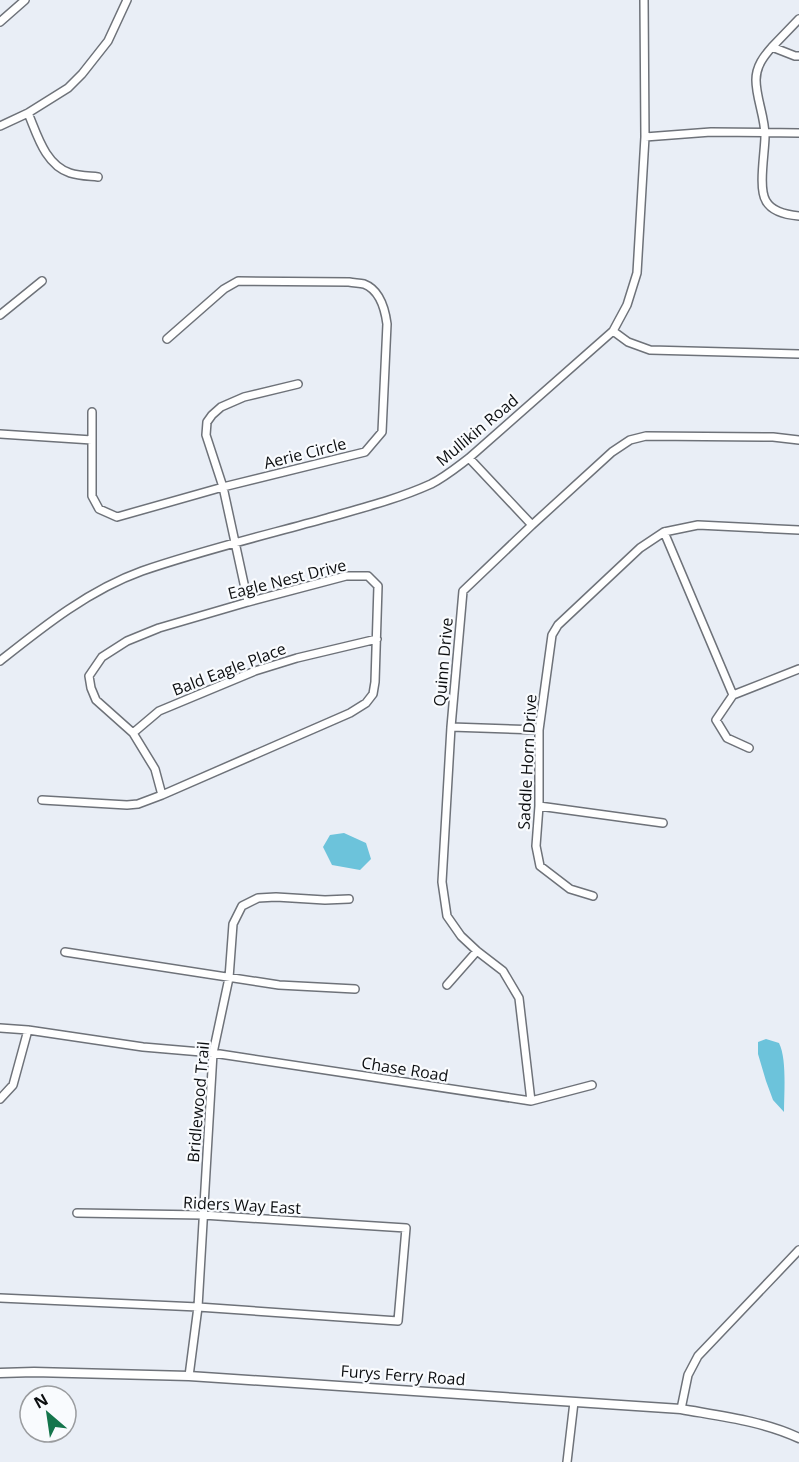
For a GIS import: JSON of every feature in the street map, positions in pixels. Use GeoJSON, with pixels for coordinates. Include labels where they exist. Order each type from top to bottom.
{"type":"FeatureCollection","features":[{"type":"Feature","properties":{"kind":"main road","name":"Furys Ferry Road"},"geometry":{"type":"LineString","coordinates":[[0,1373],[189,1376],[681,1409],[744,1421],[799,1438]]}},
{"type":"Feature","properties":{"kind":"street"},"geometry":{"type":"LineString","coordinates":[[0,22],[25,0]]}},
{"type":"Feature","properties":{"kind":"street"},"geometry":{"type":"LineString","coordinates":[[0,126],[27,113],[68,88],[108,41],[127,0]]}},
{"type":"Feature","properties":{"kind":"street","name":"Mullikin Road"},"geometry":{"type":"LineString","coordinates":[[0,661],[94,592],[141,572],[196,554],[380,503],[433,483],[469,458],[613,331],[627,305],[637,273],[645,137],[644,0]]}},
{"type":"Feature","properties":{"kind":"street"},"geometry":{"type":"LineString","coordinates":[[799,19],[761,60],[756,79],[765,133],[763,187],[766,201],[777,212],[799,216]]}},
{"type":"Feature","properties":{"kind":"street"},"geometry":{"type":"LineString","coordinates":[[772,47],[799,56]]}},
{"type":"Feature","properties":{"kind":"street"},"geometry":{"type":"LineString","coordinates":[[27,113],[48,157],[57,166],[69,173],[98,177]]}},
{"type":"Feature","properties":{"kind":"street"},"geometry":{"type":"LineString","coordinates":[[645,137],[711,132],[799,133]]}},
{"type":"Feature","properties":{"kind":"street"},"geometry":{"type":"LineString","coordinates":[[0,315],[42,281]]}},
{"type":"Feature","properties":{"kind":"street","name":"Aerie Circle"},"geometry":{"type":"LineString","coordinates":[[92,412],[92,496],[99,508],[117,517],[223,487],[365,452],[382,432],[387,324],[384,307],[377,295],[366,285],[349,282],[238,281],[224,289],[167,339]]}},
{"type":"Feature","properties":{"kind":"street"},"geometry":{"type":"LineString","coordinates":[[613,331],[628,342],[650,350],[799,354]]}},
{"type":"Feature","properties":{"kind":"street"},"geometry":{"type":"LineString","coordinates":[[248,602],[223,487],[206,435],[207,423],[221,407],[243,397],[298,384]]}},
{"type":"Feature","properties":{"kind":"street"},"geometry":{"type":"LineString","coordinates":[[0,434],[92,440]]}},
{"type":"Feature","properties":{"kind":"street","name":"Quinn Drive"},"geometry":{"type":"LineString","coordinates":[[531,1101],[519,998],[504,971],[461,936],[447,916],[442,882],[451,727],[464,591],[612,452],[630,440],[646,436],[773,437],[799,440]]}},
{"type":"Feature","properties":{"kind":"street"},"geometry":{"type":"LineString","coordinates":[[469,458],[532,525]]}},
{"type":"Feature","properties":{"kind":"street","name":"Saddle Horn Drive"},"geometry":{"type":"LineString","coordinates":[[593,896],[570,889],[540,866],[536,846],[539,806],[539,730],[552,635],[558,625],[640,548],[664,532],[698,525],[799,530]]}},
{"type":"Feature","properties":{"kind":"street"},"geometry":{"type":"LineString","coordinates":[[664,532],[733,695]]}},
{"type":"Feature","properties":{"kind":"street","name":"Eagle Nest Drive"},"geometry":{"type":"LineString","coordinates":[[42,800],[138,804],[162,795],[252,754],[327,724],[366,703],[373,694],[375,682],[378,586],[368,576],[346,576],[159,628],[127,641],[102,657],[89,676],[96,700],[134,733],[155,769],[162,795]]}},
{"type":"Feature","properties":{"kind":"street","name":"Bald Eagle Place"},"geometry":{"type":"LineString","coordinates":[[134,733],[159,711],[255,671],[297,658],[377,639]]}},
{"type":"Feature","properties":{"kind":"street"},"geometry":{"type":"LineString","coordinates":[[749,748],[728,738],[716,720],[733,695],[799,669]]}},
{"type":"Feature","properties":{"kind":"street"},"geometry":{"type":"LineString","coordinates":[[451,727],[539,730]]}},
{"type":"Feature","properties":{"kind":"street"},"geometry":{"type":"LineString","coordinates":[[539,806],[663,823]]}},
{"type":"Feature","properties":{"kind":"street","name":"Bridlewood Trail"},"geometry":{"type":"LineString","coordinates":[[189,1376],[198,1307],[213,1053],[229,978],[233,924],[242,906],[258,898],[325,900],[349,898]]}},
{"type":"Feature","properties":{"kind":"street"},"geometry":{"type":"LineString","coordinates":[[447,985],[477,951]]}},
{"type":"Feature","properties":{"kind":"street"},"geometry":{"type":"LineString","coordinates":[[65,952],[279,985],[355,989]]}},
{"type":"Feature","properties":{"kind":"street","name":"Chase Road"},"geometry":{"type":"LineString","coordinates":[[0,1028],[143,1047],[213,1053],[531,1101],[592,1084]]}},
{"type":"Feature","properties":{"kind":"street"},"geometry":{"type":"LineString","coordinates":[[0,1099],[13,1085],[28,1030]]}},
{"type":"Feature","properties":{"kind":"street","name":"Riders Way East"},"geometry":{"type":"LineString","coordinates":[[76,1213],[203,1215],[406,1228],[398,1321],[198,1307]]}},
{"type":"Feature","properties":{"kind":"street"},"geometry":{"type":"LineString","coordinates":[[681,1409],[688,1375],[698,1356],[799,1250]]}},
{"type":"Feature","properties":{"kind":"street"},"geometry":{"type":"LineString","coordinates":[[0,1298],[198,1307]]}},
{"type":"Feature","properties":{"kind":"street"},"geometry":{"type":"LineString","coordinates":[[567,1462],[574,1402]]}},
{"type":"Feature","properties":{"kind":"water"},"geometry":{"type":"Polygon","coordinates":[[[344,833],[366,843],[371,859],[360,870],[332,865],[323,847],[330,835],[344,833]]]}},
{"type":"Feature","properties":{"kind":"water"},"geometry":{"type":"Polygon","coordinates":[[[766,1039],[779,1043],[782,1050],[784,1112],[773,1100],[758,1054],[758,1042],[766,1039]]]}}]}
